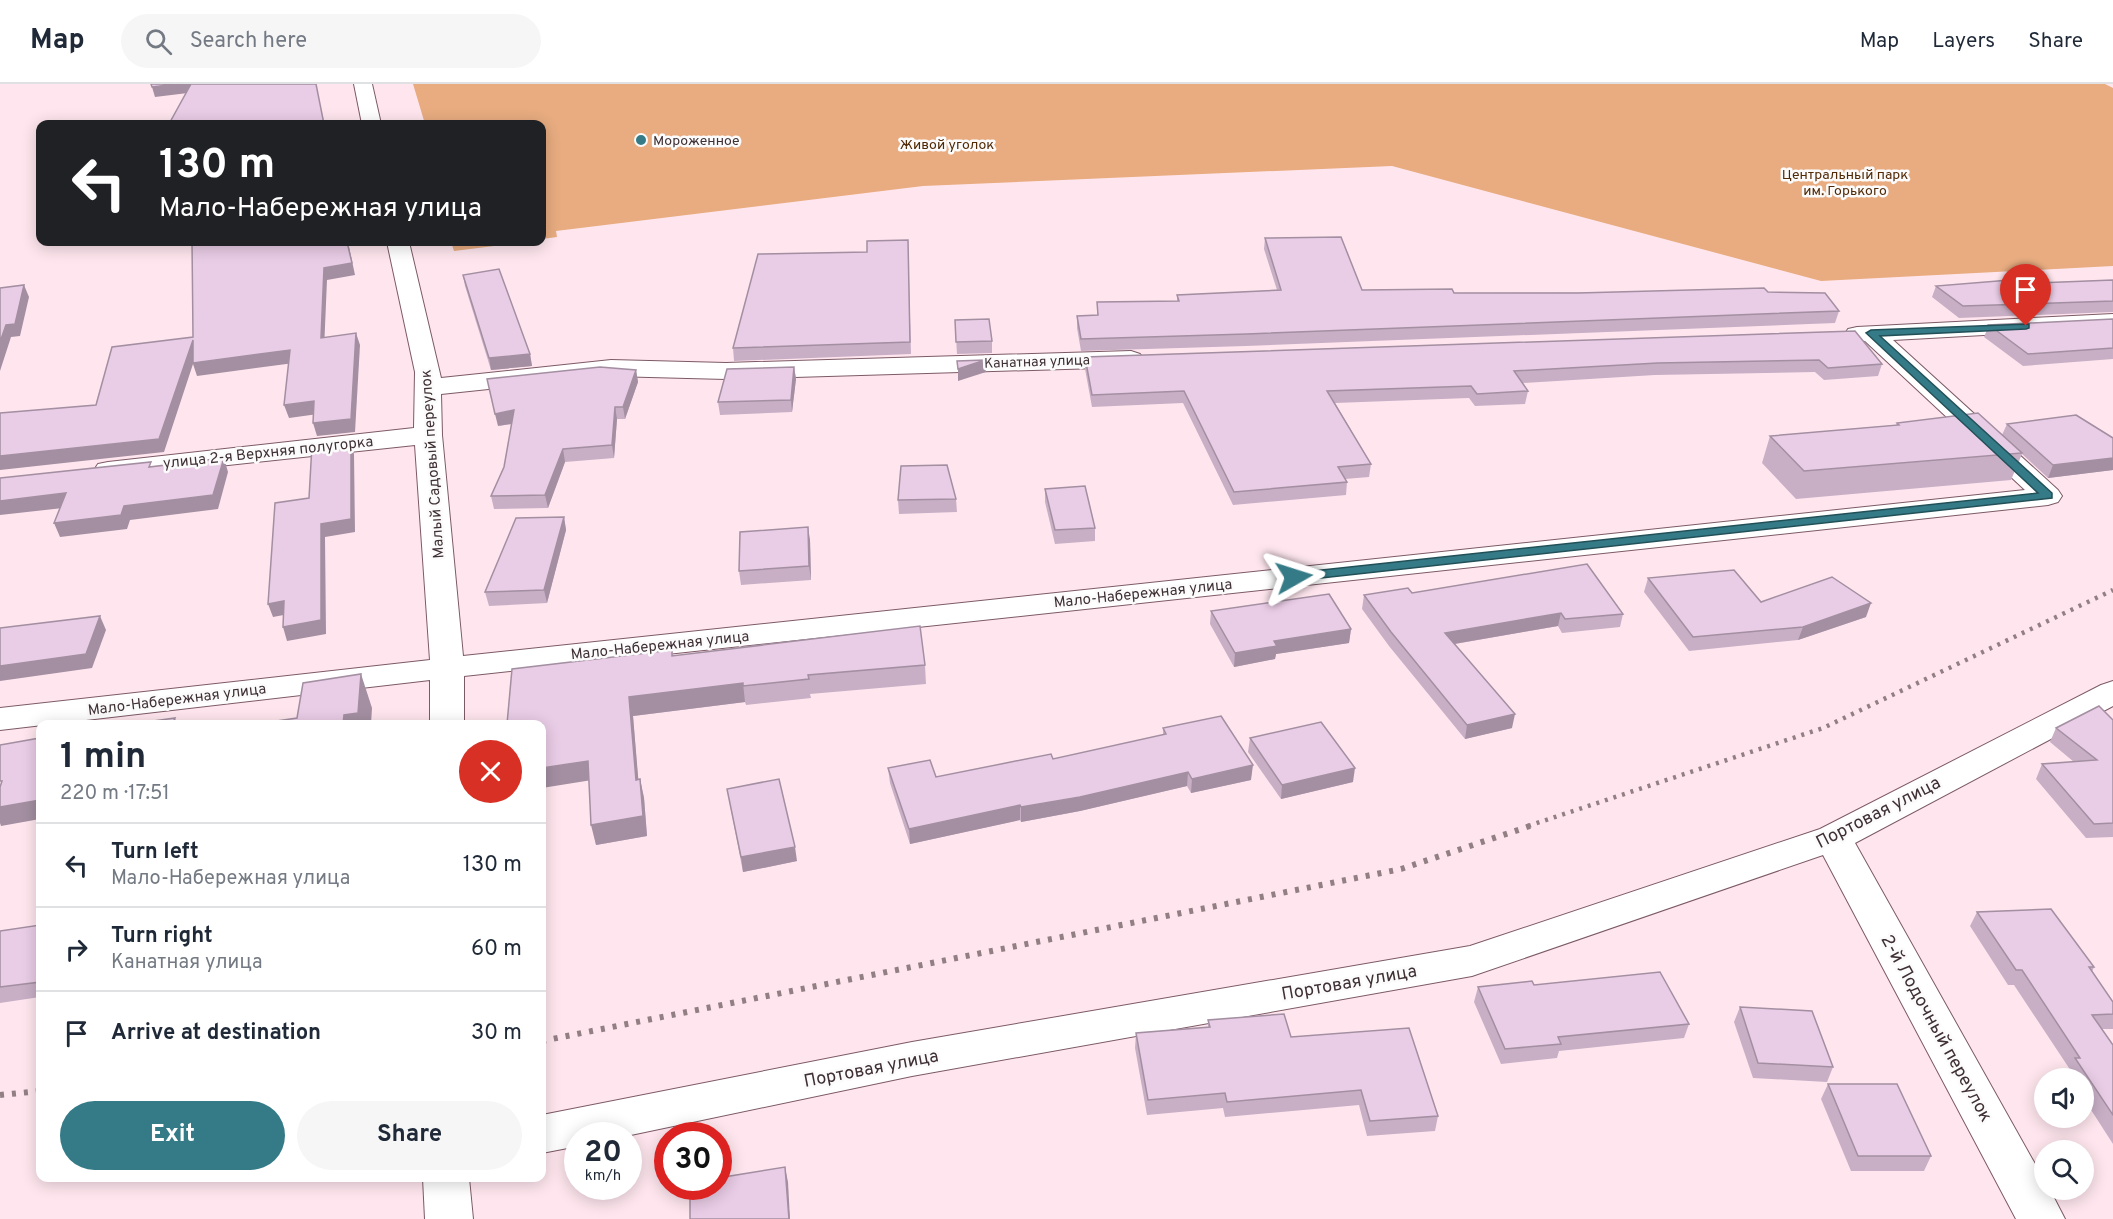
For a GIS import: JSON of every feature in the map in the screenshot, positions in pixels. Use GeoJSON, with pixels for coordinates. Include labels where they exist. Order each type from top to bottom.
{"type":"FeatureCollection","features":[{"type":"Feature","properties":{"kind":"street"},"geometry":{"type":"LineString","coordinates":[[363,84],[371,120]]}},
{"type":"Feature","properties":{"kind":"street","name":"Малый Садовый переулок"},"geometry":{"type":"LineString","coordinates":[[399,246],[428,372],[428,435],[447,668],[447,720]]}},
{"type":"Feature","properties":{"kind":"street"},"geometry":{"type":"LineString","coordinates":[[1835,335],[2113,321]]}},
{"type":"Feature","properties":{"kind":"street","name":"Мало-Набережная улица"},"geometry":{"type":"LineString","coordinates":[[0,719],[447,668],[2048,496],[1871,333]]}},
{"type":"Feature","properties":{"kind":"street","name":"Канатная улица"},"geometry":{"type":"LineString","coordinates":[[429,387],[611,368],[726,371],[1156,358]]}},
{"type":"Feature","properties":{"kind":"street","name":"улица 2-я Верхняя полугорка"},"geometry":{"type":"LineString","coordinates":[[83,472],[428,435]]}},
{"type":"Feature","properties":{"kind":"street","name":"Портовая улица"},"geometry":{"type":"LineString","coordinates":[[546,1133],[912,1059],[1472,961],[1833,838],[2113,692]]}},
{"type":"Feature","properties":{"kind":"street","name":"2-й Лодочный переулок"},"geometry":{"type":"LineString","coordinates":[[1833,838],[2041,1219]]}},
{"type":"Feature","properties":{"kind":"street"},"geometry":{"type":"LineString","coordinates":[[446,1182],[449,1219]]}},
{"type":"Feature","properties":{"kind":"green space","name":"Центральный парк им. Горького"},"geometry":{"type":"Polygon","coordinates":[[[413,84],[2105,84],[2113,88],[2113,266],[1821,281],[1392,166],[923,186],[556,231],[557,237],[546,238],[546,120],[424,120],[413,84]]]}},
{"type":"Feature","properties":{"kind":"green space"},"geometry":{"type":"Polygon","coordinates":[[[452,246],[494,246],[454,251],[452,246]]]}},
{"type":"Feature","properties":{"kind":"building"},"geometry":{"type":"Polygon","coordinates":[[[151,84],[176,84],[152,87],[151,84]]]}},
{"type":"Feature","properties":{"kind":"building"},"geometry":{"type":"Polygon","coordinates":[[[191,84],[316,84],[323,120],[171,120],[191,84]]]}},
{"type":"Feature","properties":{"kind":"building"},"geometry":{"type":"Polygon","coordinates":[[[1341,237],[1362,290],[1452,289],[1454,293],[1578,293],[1764,288],[1768,292],[1825,293],[1839,311],[1081,339],[1077,316],[1098,315],[1097,302],[1179,301],[1177,295],[1281,290],[1265,238],[1341,237]]]}},
{"type":"Feature","properties":{"kind":"building"},"geometry":{"type":"Polygon","coordinates":[[[908,240],[910,342],[733,348],[758,254],[867,252],[867,241],[908,240]]]}},
{"type":"Feature","properties":{"kind":"building"},"geometry":{"type":"Polygon","coordinates":[[[192,246],[348,246],[352,263],[324,268],[321,338],[356,333],[351,419],[313,423],[314,401],[284,405],[290,350],[193,363],[193,340],[159,439],[0,456],[0,413],[96,405],[112,347],[193,337],[192,246]]]}},
{"type":"Feature","properties":{"kind":"building"},"geometry":{"type":"Polygon","coordinates":[[[499,269],[530,354],[489,358],[463,275],[499,269]]]}},
{"type":"Feature","properties":{"kind":"building"},"geometry":{"type":"Polygon","coordinates":[[[2032,279],[2037,283],[2113,280],[2113,301],[1963,306],[1936,286],[2010,280],[2032,279]]]}},
{"type":"Feature","properties":{"kind":"building"},"geometry":{"type":"Polygon","coordinates":[[[24,285],[15,324],[6,325],[0,342],[0,288],[24,285]]]}},
{"type":"Feature","properties":{"kind":"building"},"geometry":{"type":"Polygon","coordinates":[[[989,319],[992,341],[956,342],[955,320],[989,319]]]}},
{"type":"Feature","properties":{"kind":"building"},"geometry":{"type":"Polygon","coordinates":[[[2113,319],[2113,348],[2028,354],[1989,325],[2113,319]]]}},
{"type":"Feature","properties":{"kind":"building"},"geometry":{"type":"Polygon","coordinates":[[[1855,331],[1882,364],[1828,368],[1819,360],[1658,363],[1514,371],[1528,391],[1477,394],[1471,386],[1327,391],[1371,464],[1338,467],[1347,482],[1234,492],[1184,391],[1092,395],[1085,357],[1855,331]]]}},
{"type":"Feature","properties":{"kind":"building"},"geometry":{"type":"Polygon","coordinates":[[[985,360],[958,369],[957,361],[985,360]]]}},
{"type":"Feature","properties":{"kind":"building"},"geometry":{"type":"Polygon","coordinates":[[[600,367],[636,370],[623,407],[615,407],[612,445],[563,449],[545,495],[491,496],[504,467],[514,410],[495,414],[487,379],[600,367]]]}},
{"type":"Feature","properties":{"kind":"building"},"geometry":{"type":"Polygon","coordinates":[[[794,367],[791,400],[718,402],[727,369],[794,367]]]}},
{"type":"Feature","properties":{"kind":"building"},"geometry":{"type":"Polygon","coordinates":[[[1978,413],[2022,453],[1804,471],[1770,436],[1899,425],[1897,423],[1978,413]]]}},
{"type":"Feature","properties":{"kind":"building"},"geometry":{"type":"Polygon","coordinates":[[[2076,415],[2113,438],[2113,458],[2053,465],[2007,424],[2076,415]]]}},
{"type":"Feature","properties":{"kind":"building"},"geometry":{"type":"Polygon","coordinates":[[[351,441],[351,519],[321,524],[321,620],[283,627],[284,601],[268,604],[275,503],[309,498],[312,445],[351,441]]]}},
{"type":"Feature","properties":{"kind":"building"},"geometry":{"type":"Polygon","coordinates":[[[224,458],[213,495],[124,506],[121,515],[54,523],[66,493],[0,501],[0,478],[151,462],[149,467],[224,458]]]}},
{"type":"Feature","properties":{"kind":"building"},"geometry":{"type":"Polygon","coordinates":[[[947,465],[956,499],[898,500],[901,466],[947,465]]]}},
{"type":"Feature","properties":{"kind":"building"},"geometry":{"type":"Polygon","coordinates":[[[1085,486],[1095,528],[1055,530],[1045,489],[1085,486]]]}},
{"type":"Feature","properties":{"kind":"building"},"geometry":{"type":"Polygon","coordinates":[[[564,517],[544,590],[485,592],[516,518],[564,517]]]}},
{"type":"Feature","properties":{"kind":"building"},"geometry":{"type":"Polygon","coordinates":[[[808,527],[809,566],[739,571],[740,532],[808,527]]]}},
{"type":"Feature","properties":{"kind":"building"},"geometry":{"type":"Polygon","coordinates":[[[1587,564],[1623,614],[1565,619],[1561,613],[1445,633],[1515,714],[1467,725],[1391,632],[1364,595],[1408,588],[1412,593],[1587,564]]]}},
{"type":"Feature","properties":{"kind":"building"},"geometry":{"type":"Polygon","coordinates":[[[1734,570],[1761,602],[1832,577],[1871,603],[1803,627],[1693,637],[1648,578],[1734,570]]]}},
{"type":"Feature","properties":{"kind":"building"},"geometry":{"type":"Polygon","coordinates":[[[1329,594],[1351,629],[1274,641],[1277,646],[1235,653],[1211,611],[1329,594]]]}},
{"type":"Feature","properties":{"kind":"building"},"geometry":{"type":"Polygon","coordinates":[[[100,616],[86,654],[0,666],[0,628],[100,616]]]}},
{"type":"Feature","properties":{"kind":"building"},"geometry":{"type":"Polygon","coordinates":[[[920,626],[925,665],[808,675],[809,679],[743,686],[743,683],[629,697],[636,780],[640,779],[643,816],[591,825],[588,761],[546,767],[546,720],[507,720],[512,669],[672,650],[672,656],[920,626]]]}},
{"type":"Feature","properties":{"kind":"building"},"geometry":{"type":"Polygon","coordinates":[[[361,674],[358,713],[344,715],[343,720],[283,720],[297,718],[303,683],[361,674]]]}},
{"type":"Feature","properties":{"kind":"building"},"geometry":{"type":"Polygon","coordinates":[[[2099,706],[2113,720],[2113,823],[2094,824],[2042,764],[2097,760],[2056,728],[2099,706]]]}},
{"type":"Feature","properties":{"kind":"building"},"geometry":{"type":"Polygon","coordinates":[[[1221,716],[1253,765],[1192,779],[1188,772],[1080,797],[1021,807],[1020,805],[909,829],[888,768],[930,760],[936,777],[1051,754],[1053,759],[1166,734],[1163,728],[1221,716]]]}},
{"type":"Feature","properties":{"kind":"building"},"geometry":{"type":"Polygon","coordinates":[[[1321,722],[1355,768],[1282,785],[1250,738],[1321,722]]]}},
{"type":"Feature","properties":{"kind":"building"},"geometry":{"type":"Polygon","coordinates":[[[36,739],[36,801],[0,807],[2,781],[0,781],[0,745],[36,739]]]}},
{"type":"Feature","properties":{"kind":"building"},"geometry":{"type":"Polygon","coordinates":[[[779,779],[795,847],[741,857],[727,789],[779,779]]]}},
{"type":"Feature","properties":{"kind":"building"},"geometry":{"type":"Polygon","coordinates":[[[2051,909],[2094,967],[2089,967],[2113,1002],[2113,1014],[2092,1015],[2113,1045],[2113,1115],[2094,1086],[2094,1068],[2082,1068],[2075,1058],[2080,1058],[2022,970],[2016,970],[1977,912],[2051,909]]]}},
{"type":"Feature","properties":{"kind":"building"},"geometry":{"type":"Polygon","coordinates":[[[36,926],[36,982],[0,987],[0,931],[36,926]]]}},
{"type":"Feature","properties":{"kind":"building"},"geometry":{"type":"Polygon","coordinates":[[[1660,972],[1689,1024],[1558,1037],[1561,1044],[1505,1049],[1478,987],[1532,981],[1534,985],[1660,972]]]}},
{"type":"Feature","properties":{"kind":"building"},"geometry":{"type":"Polygon","coordinates":[[[1740,1007],[1812,1011],[1833,1067],[1758,1063],[1740,1007]]]}},
{"type":"Feature","properties":{"kind":"building"},"geometry":{"type":"Polygon","coordinates":[[[1284,1014],[1291,1037],[1409,1028],[1438,1116],[1370,1121],[1361,1090],[1227,1102],[1225,1093],[1148,1100],[1136,1033],[1210,1027],[1208,1020],[1284,1014]]]}},
{"type":"Feature","properties":{"kind":"building"},"geometry":{"type":"Polygon","coordinates":[[[1828,1084],[1897,1084],[1931,1156],[1858,1156],[1828,1084]]]}},
{"type":"Feature","properties":{"kind":"building"},"geometry":{"type":"Polygon","coordinates":[[[785,1167],[789,1219],[690,1219],[690,1200],[732,1200],[732,1176],[785,1167]]]}},
{"type":"Feature","properties":{"kind":"railway"},"geometry":{"type":"LineString","coordinates":[[1528,826],[1823,728],[2113,590]]}},
{"type":"Feature","properties":{"kind":"railway"},"geometry":{"type":"LineString","coordinates":[[546,1040],[1401,869],[1533,825]]}},
{"type":"Feature","properties":{"kind":"railway"},"geometry":{"type":"LineString","coordinates":[[0,1095],[36,1091]]}},
{"type":"Feature","properties":{"kind":"place","name":"Мороженное"},"geometry":{"type":"Point","coordinates":[641,140]}},
{"type":"Feature","properties":{"kind":"route"},"geometry":{"type":"LineString","coordinates":[[1294,577],[2048,496],[1871,333],[2026,326]]}},
{"type":"Feature","properties":{"kind":"park label","name":"Живой уголок"},"geometry":{"type":"Point","coordinates":[947,144]}}]}
